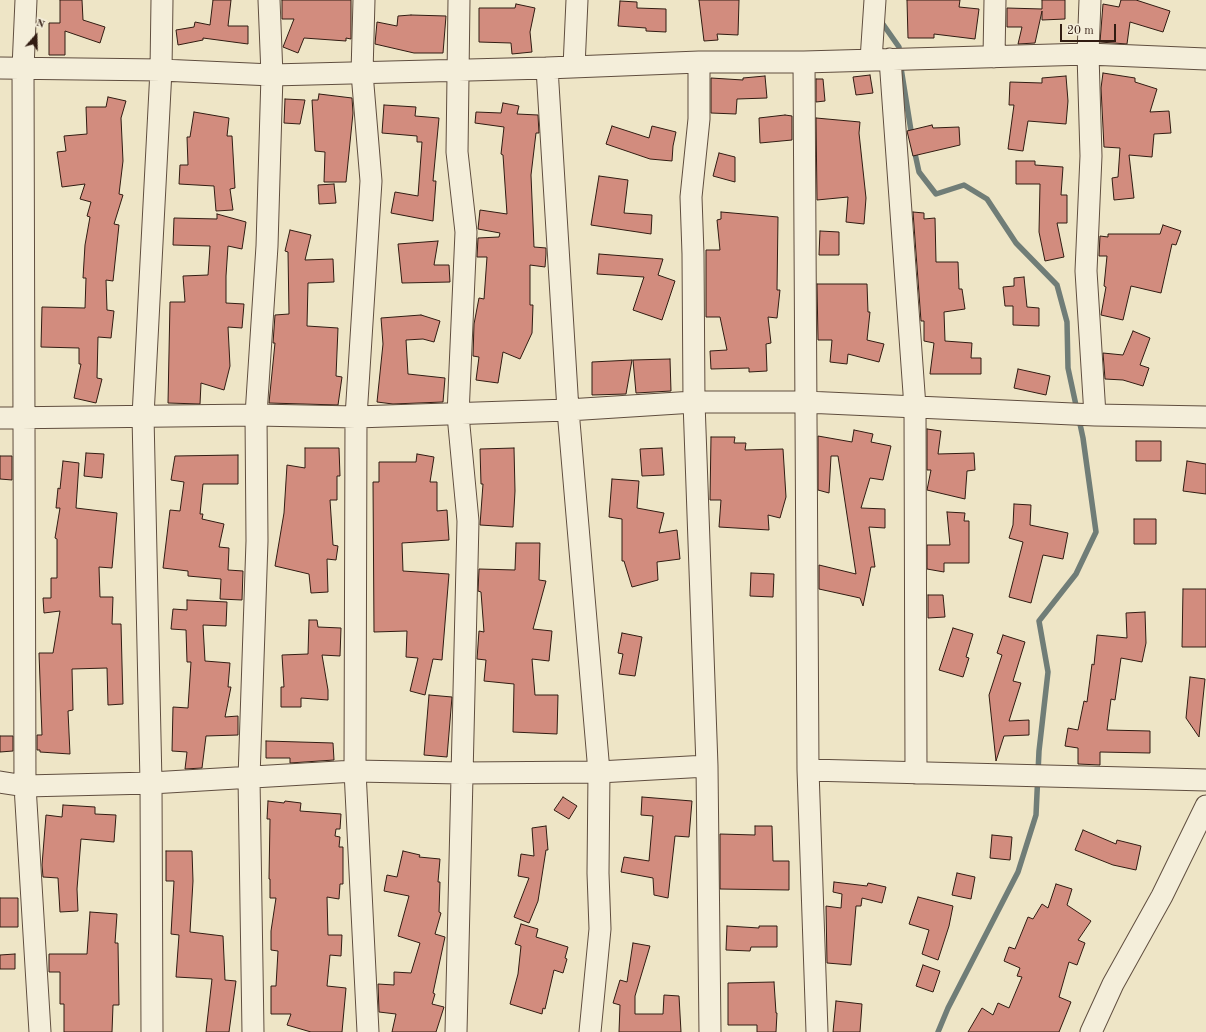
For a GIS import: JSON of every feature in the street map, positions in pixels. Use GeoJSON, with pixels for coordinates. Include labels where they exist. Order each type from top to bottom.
{"type":"FeatureCollection","features":[{"type":"Feature","properties":{"kind":"street"},"geometry":{"type":"LineString","coordinates":[[26,0],[23,68],[25,786],[40,1032]]}},
{"type":"Feature","properties":{"kind":"street"},"geometry":{"type":"LineString","coordinates":[[152,1032],[151,783],[143,416],[161,70],[162,0]]}},
{"type":"Feature","properties":{"kind":"street"},"geometry":{"type":"LineString","coordinates":[[253,1032],[249,778],[256,541],[256,415],[267,246],[272,75],[269,0]]}},
{"type":"Feature","properties":{"kind":"street"},"geometry":{"type":"LineString","coordinates":[[364,0],[362,73],[371,181],[356,417],[355,771],[368,1032]]}},
{"type":"Feature","properties":{"kind":"street"},"geometry":{"type":"LineString","coordinates":[[456,1032],[468,521],[458,415],[466,232],[457,152],[460,0]]}},
{"type":"Feature","properties":{"kind":"street"},"geometry":{"type":"LineString","coordinates":[[574,67],[577,0]]}},
{"type":"Feature","properties":{"kind":"street"},"geometry":{"type":"LineString","coordinates":[[875,0],[915,407],[916,773]]}},
{"type":"Feature","properties":{"kind":"street"},"geometry":{"type":"LineString","coordinates":[[994,57],[995,0]]}},
{"type":"Feature","properties":{"kind":"street"},"geometry":{"type":"LineString","coordinates":[[1090,0],[1088,54],[1091,156],[1086,271],[1095,415]]}},
{"type":"Feature","properties":{"kind":"street"},"geometry":{"type":"LineString","coordinates":[[0,68],[161,70],[272,75],[459,71],[699,62],[804,62],[1088,54],[1206,59]]}},
{"type":"Feature","properties":{"kind":"street"},"geometry":{"type":"LineString","coordinates":[[699,62],[699,119],[691,197],[694,402],[707,766],[710,1032]]}},
{"type":"Feature","properties":{"kind":"street"},"geometry":{"type":"LineString","coordinates":[[804,62],[808,770],[817,1032]]}},
{"type":"Feature","properties":{"kind":"street"},"geometry":{"type":"LineString","coordinates":[[547,68],[568,410],[599,772],[598,873],[600,929],[590,1032]]}},
{"type":"Feature","properties":{"kind":"street"},"geometry":{"type":"LineString","coordinates":[[0,418],[24,419],[256,415],[356,417],[458,415],[694,402],[805,402],[1095,415],[1206,417]]}},
{"type":"Feature","properties":{"kind":"street"},"geometry":{"type":"LineString","coordinates":[[0,782],[25,786],[151,783],[355,771],[461,773],[599,772],[707,766]]}},
{"type":"Feature","properties":{"kind":"street"},"geometry":{"type":"LineString","coordinates":[[808,770],[1206,780]]}},
{"type":"Feature","properties":{"kind":"street"},"geometry":{"type":"LineString","coordinates":[[1091,1032],[1113,984],[1162,896],[1206,806]]}},
{"type":"Feature","properties":{"kind":"building"},"geometry":{"type":"Polygon","coordinates":[[[60,0],[82,0],[83,20],[105,27],[100,43],[65,31],[65,55],[49,55],[49,23],[60,23],[60,0]]]}},
{"type":"Feature","properties":{"kind":"building"},"geometry":{"type":"Polygon","coordinates":[[[213,0],[231,0],[228,26],[248,26],[248,44],[203,38],[203,40],[178,45],[176,30],[194,27],[195,22],[210,25],[213,0]]]}},
{"type":"Feature","properties":{"kind":"building"},"geometry":{"type":"Polygon","coordinates":[[[282,0],[351,0],[351,39],[346,38],[346,41],[304,38],[298,53],[283,47],[294,19],[282,19],[282,0]]]}},
{"type":"Feature","properties":{"kind":"building"},"geometry":{"type":"Polygon","coordinates":[[[699,0],[739,0],[738,35],[717,34],[718,40],[704,41],[699,0]]]}},
{"type":"Feature","properties":{"kind":"building"},"geometry":{"type":"Polygon","coordinates":[[[907,0],[960,0],[959,7],[979,9],[975,39],[934,34],[934,38],[908,38],[907,0]]]}},
{"type":"Feature","properties":{"kind":"building"},"geometry":{"type":"Polygon","coordinates":[[[1042,0],[1065,0],[1065,19],[1042,20],[1042,11],[1035,43],[1018,44],[1022,27],[1007,27],[1007,8],[1042,9],[1042,0]]]}},
{"type":"Feature","properties":{"kind":"building"},"geometry":{"type":"Polygon","coordinates":[[[1121,0],[1136,0],[1170,11],[1163,32],[1130,22],[1127,44],[1100,42],[1103,4],[1119,7],[1121,0]]]}},
{"type":"Feature","properties":{"kind":"building"},"geometry":{"type":"Polygon","coordinates":[[[620,1],[637,2],[637,8],[666,9],[666,32],[646,31],[646,28],[618,26],[620,1]]]}},
{"type":"Feature","properties":{"kind":"building"},"geometry":{"type":"Polygon","coordinates":[[[516,4],[535,8],[530,32],[532,52],[512,54],[511,43],[479,42],[479,8],[515,8],[516,4]]]}},
{"type":"Feature","properties":{"kind":"building"},"geometry":{"type":"Polygon","coordinates":[[[398,16],[446,16],[443,53],[414,53],[375,44],[377,22],[397,26],[398,16]]]}},
{"type":"Feature","properties":{"kind":"building"},"geometry":{"type":"Polygon","coordinates":[[[1103,73],[1135,78],[1135,82],[1157,89],[1150,112],[1169,111],[1171,133],[1154,134],[1152,157],[1129,155],[1134,198],[1114,200],[1112,178],[1118,177],[1120,148],[1104,147],[1101,88],[1103,73]]]}},
{"type":"Feature","properties":{"kind":"building"},"geometry":{"type":"Polygon","coordinates":[[[870,75],[873,93],[856,95],[853,77],[870,75]]]}},
{"type":"Feature","properties":{"kind":"building"},"geometry":{"type":"Polygon","coordinates":[[[765,76],[767,98],[737,99],[736,114],[711,113],[711,78],[743,80],[743,78],[765,76]]]}},
{"type":"Feature","properties":{"kind":"building"},"geometry":{"type":"Polygon","coordinates":[[[1066,76],[1068,101],[1066,124],[1028,121],[1023,151],[1008,149],[1014,105],[1009,105],[1010,82],[1042,83],[1042,78],[1066,76]]]}},
{"type":"Feature","properties":{"kind":"building"},"geometry":{"type":"Polygon","coordinates":[[[816,79],[823,79],[825,101],[816,102],[816,79]]]}},
{"type":"Feature","properties":{"kind":"building"},"geometry":{"type":"Polygon","coordinates":[[[319,94],[352,98],[353,113],[346,182],[324,182],[325,152],[315,151],[312,100],[318,100],[319,94]]]}},
{"type":"Feature","properties":{"kind":"building"},"geometry":{"type":"Polygon","coordinates":[[[108,97],[126,101],[121,118],[123,161],[119,194],[123,195],[114,224],[119,225],[113,281],[106,280],[107,310],[114,311],[111,338],[98,337],[97,378],[102,379],[96,403],[74,398],[81,364],[79,364],[79,348],[41,347],[42,307],[85,308],[86,278],[83,278],[85,245],[90,217],[87,216],[91,202],[80,199],[85,184],[62,187],[57,152],[66,151],[64,136],[87,134],[86,107],[106,107],[108,97]]]}},
{"type":"Feature","properties":{"kind":"building"},"geometry":{"type":"Polygon","coordinates":[[[285,99],[305,100],[300,124],[284,123],[285,99]]]}},
{"type":"Feature","properties":{"kind":"building"},"geometry":{"type":"Polygon","coordinates":[[[503,103],[519,106],[517,114],[538,115],[539,133],[536,133],[531,175],[534,247],[546,248],[546,254],[545,267],[530,265],[530,305],[533,305],[532,333],[520,359],[503,352],[498,383],[476,380],[479,357],[473,356],[474,324],[479,298],[484,299],[487,257],[477,257],[478,238],[499,237],[500,233],[478,229],[480,210],[507,214],[503,155],[501,154],[504,127],[475,123],[476,112],[501,113],[503,103]]]}},
{"type":"Feature","properties":{"kind":"building"},"geometry":{"type":"Polygon","coordinates":[[[384,105],[416,107],[415,116],[439,118],[433,181],[436,181],[433,221],[391,213],[395,192],[418,196],[422,142],[417,142],[417,136],[382,133],[384,105]]]}},
{"type":"Feature","properties":{"kind":"building"},"geometry":{"type":"Polygon","coordinates":[[[194,112],[229,118],[227,136],[232,136],[235,188],[230,189],[233,210],[216,211],[214,186],[179,184],[180,165],[188,165],[187,137],[190,137],[194,112]]]}},
{"type":"Feature","properties":{"kind":"building"},"geometry":{"type":"Polygon","coordinates":[[[785,115],[792,116],[792,140],[760,143],[759,118],[785,115]]]}},
{"type":"Feature","properties":{"kind":"building"},"geometry":{"type":"Polygon","coordinates":[[[816,118],[860,122],[859,133],[866,198],[864,224],[846,222],[848,197],[817,200],[816,118]]]}},
{"type":"Feature","properties":{"kind":"building"},"geometry":{"type":"Polygon","coordinates":[[[932,125],[933,128],[959,127],[960,145],[913,156],[907,131],[932,125]]]}},
{"type":"Feature","properties":{"kind":"building"},"geometry":{"type":"Polygon","coordinates":[[[612,126],[649,138],[652,126],[676,132],[672,161],[650,159],[606,144],[612,126]]]}},
{"type":"Feature","properties":{"kind":"building"},"geometry":{"type":"Polygon","coordinates":[[[719,153],[735,157],[735,182],[713,176],[719,153]]]}},
{"type":"Feature","properties":{"kind":"building"},"geometry":{"type":"Polygon","coordinates":[[[1016,161],[1035,161],[1035,165],[1063,167],[1061,195],[1067,195],[1067,223],[1057,223],[1064,257],[1045,261],[1039,232],[1040,184],[1016,184],[1016,161]]]}},
{"type":"Feature","properties":{"kind":"building"},"geometry":{"type":"Polygon","coordinates":[[[599,176],[628,180],[624,213],[652,215],[651,234],[591,225],[599,176]]]}},
{"type":"Feature","properties":{"kind":"building"},"geometry":{"type":"Polygon","coordinates":[[[334,184],[336,203],[319,204],[318,185],[334,184]]]}},
{"type":"Feature","properties":{"kind":"building"},"geometry":{"type":"Polygon","coordinates":[[[721,212],[778,217],[777,290],[780,290],[777,318],[768,317],[771,343],[766,344],[767,371],[749,372],[749,368],[711,369],[710,351],[727,350],[720,317],[706,317],[706,250],[720,250],[717,220],[721,219],[721,212]]]}},
{"type":"Feature","properties":{"kind":"building"},"geometry":{"type":"Polygon","coordinates":[[[913,212],[924,213],[924,219],[935,218],[936,262],[958,262],[959,289],[962,289],[965,309],[944,312],[945,341],[972,343],[971,358],[981,358],[981,374],[930,374],[934,343],[924,341],[924,321],[921,321],[913,212]]]}},
{"type":"Feature","properties":{"kind":"building"},"geometry":{"type":"Polygon","coordinates":[[[217,214],[246,222],[242,249],[228,246],[226,276],[226,303],[244,304],[242,328],[228,327],[230,366],[224,390],[201,383],[200,404],[168,403],[170,302],[185,302],[183,276],[208,275],[210,246],[173,245],[174,218],[217,219],[217,214]]]}},
{"type":"Feature","properties":{"kind":"building"},"geometry":{"type":"Polygon","coordinates":[[[1163,225],[1181,231],[1176,245],[1172,244],[1161,293],[1131,286],[1123,320],[1101,315],[1106,287],[1104,286],[1107,256],[1099,256],[1100,236],[1108,237],[1108,234],[1160,234],[1163,225]]]}},
{"type":"Feature","properties":{"kind":"building"},"geometry":{"type":"Polygon","coordinates":[[[290,230],[311,235],[305,260],[333,259],[334,282],[308,283],[307,326],[338,328],[336,376],[342,377],[338,405],[269,403],[275,343],[273,343],[275,315],[289,314],[288,252],[285,251],[290,230]]]}},
{"type":"Feature","properties":{"kind":"building"},"geometry":{"type":"Polygon","coordinates":[[[820,231],[839,232],[839,255],[819,255],[820,231]]]}},
{"type":"Feature","properties":{"kind":"building"},"geometry":{"type":"Polygon","coordinates":[[[438,241],[434,265],[449,265],[450,282],[402,283],[398,244],[438,241]]]}},
{"type":"Feature","properties":{"kind":"building"},"geometry":{"type":"Polygon","coordinates":[[[599,254],[663,259],[658,275],[675,281],[662,320],[633,310],[644,277],[597,274],[599,254]]]}},
{"type":"Feature","properties":{"kind":"building"},"geometry":{"type":"Polygon","coordinates":[[[1024,277],[1027,307],[1039,308],[1039,326],[1013,325],[1013,306],[1005,306],[1003,287],[1014,286],[1014,278],[1024,277]]]}},
{"type":"Feature","properties":{"kind":"building"},"geometry":{"type":"Polygon","coordinates":[[[817,284],[867,284],[868,312],[870,312],[867,340],[884,344],[879,362],[848,354],[847,364],[830,362],[832,340],[818,340],[817,284]]]}},
{"type":"Feature","properties":{"kind":"building"},"geometry":{"type":"Polygon","coordinates":[[[421,315],[440,321],[434,342],[423,339],[406,340],[408,374],[445,378],[443,402],[393,404],[377,402],[383,344],[381,318],[421,315]]]}},
{"type":"Feature","properties":{"kind":"building"},"geometry":{"type":"Polygon","coordinates":[[[1133,331],[1150,338],[1140,365],[1149,368],[1143,386],[1123,380],[1105,379],[1103,353],[1123,355],[1133,331]]]}},
{"type":"Feature","properties":{"kind":"building"},"geometry":{"type":"Polygon","coordinates":[[[670,359],[671,391],[636,393],[633,360],[670,359]]]}},
{"type":"Feature","properties":{"kind":"building"},"geometry":{"type":"Polygon","coordinates":[[[632,360],[626,394],[592,395],[592,362],[632,360]]]}},
{"type":"Feature","properties":{"kind":"building"},"geometry":{"type":"Polygon","coordinates":[[[1018,369],[1050,376],[1046,395],[1014,388],[1018,369]]]}},
{"type":"Feature","properties":{"kind":"building"},"geometry":{"type":"Polygon","coordinates":[[[927,429],[941,431],[938,454],[974,453],[975,470],[967,471],[965,499],[927,490],[931,470],[927,470],[927,429]]]}},
{"type":"Feature","properties":{"kind":"building"},"geometry":{"type":"Polygon","coordinates":[[[854,430],[873,434],[871,442],[891,446],[883,480],[870,478],[861,508],[885,509],[885,528],[869,527],[875,567],[871,567],[863,606],[860,598],[819,589],[819,565],[856,574],[838,456],[831,456],[829,493],[818,490],[818,436],[852,442],[854,430]]]}},
{"type":"Feature","properties":{"kind":"building"},"geometry":{"type":"Polygon","coordinates":[[[711,437],[735,437],[734,443],[746,443],[745,450],[783,449],[786,497],[780,518],[768,515],[769,530],[719,527],[721,500],[710,500],[711,437]]]}},
{"type":"Feature","properties":{"kind":"building"},"geometry":{"type":"Polygon","coordinates":[[[1136,441],[1161,441],[1161,461],[1136,461],[1136,441]]]}},
{"type":"Feature","properties":{"kind":"building"},"geometry":{"type":"Polygon","coordinates":[[[305,448],[339,448],[340,476],[337,476],[337,500],[330,500],[333,545],[338,546],[336,560],[327,559],[328,592],[311,593],[309,574],[275,566],[284,513],[287,465],[305,468],[305,448]]]}},
{"type":"Feature","properties":{"kind":"building"},"geometry":{"type":"Polygon","coordinates":[[[514,448],[515,491],[513,527],[480,525],[483,484],[481,484],[480,449],[514,448]]]}},
{"type":"Feature","properties":{"kind":"building"},"geometry":{"type":"Polygon","coordinates":[[[662,448],[664,475],[642,476],[640,449],[662,448]]]}},
{"type":"Feature","properties":{"kind":"building"},"geometry":{"type":"Polygon","coordinates":[[[86,453],[104,454],[102,478],[84,476],[86,453]]]}},
{"type":"Feature","properties":{"kind":"building"},"geometry":{"type":"Polygon","coordinates":[[[417,454],[434,457],[430,482],[437,482],[437,511],[447,510],[449,540],[402,543],[403,571],[449,574],[442,660],[433,659],[425,695],[410,691],[418,658],[406,657],[407,631],[374,632],[373,482],[379,482],[379,462],[416,462],[417,454]]]}},
{"type":"Feature","properties":{"kind":"building"},"geometry":{"type":"Polygon","coordinates":[[[238,455],[238,484],[203,484],[200,514],[203,514],[202,519],[224,524],[219,547],[229,548],[228,570],[243,571],[242,600],[220,599],[221,579],[188,576],[188,571],[163,568],[170,510],[180,511],[184,482],[171,480],[175,456],[238,455]]]}},
{"type":"Feature","properties":{"kind":"building"},"geometry":{"type":"Polygon","coordinates":[[[0,456],[12,456],[12,480],[0,479],[0,456]]]}},
{"type":"Feature","properties":{"kind":"building"},"geometry":{"type":"Polygon","coordinates":[[[63,461],[79,463],[76,508],[117,513],[112,568],[99,567],[100,597],[113,597],[112,624],[121,624],[123,704],[108,705],[107,668],[72,669],[73,710],[68,711],[70,754],[40,752],[40,750],[37,750],[37,735],[42,735],[39,653],[53,653],[60,611],[44,613],[43,598],[51,598],[51,578],[57,578],[57,539],[55,538],[60,508],[56,508],[63,461]]]}},
{"type":"Feature","properties":{"kind":"building"},"geometry":{"type":"Polygon","coordinates":[[[1187,461],[1206,464],[1206,494],[1183,491],[1187,461]]]}},
{"type":"Feature","properties":{"kind":"building"},"geometry":{"type":"Polygon","coordinates":[[[612,479],[639,481],[637,508],[664,513],[659,533],[677,530],[680,559],[657,562],[658,580],[632,587],[624,561],[622,561],[622,519],[609,517],[612,479]]]}},
{"type":"Feature","properties":{"kind":"building"},"geometry":{"type":"Polygon","coordinates":[[[1014,504],[1031,505],[1030,525],[1068,533],[1063,559],[1043,555],[1031,603],[1009,597],[1023,542],[1009,538],[1013,525],[1014,504]]]}},
{"type":"Feature","properties":{"kind":"building"},"geometry":{"type":"Polygon","coordinates":[[[947,512],[965,513],[964,521],[969,521],[969,563],[944,563],[944,572],[927,569],[927,545],[950,545],[947,512]]]}},
{"type":"Feature","properties":{"kind":"building"},"geometry":{"type":"Polygon","coordinates":[[[1134,519],[1156,519],[1156,544],[1134,544],[1134,519]]]}},
{"type":"Feature","properties":{"kind":"building"},"geometry":{"type":"Polygon","coordinates":[[[516,543],[540,543],[539,580],[546,581],[533,629],[552,631],[549,661],[532,659],[535,695],[558,695],[557,734],[513,732],[514,684],[484,681],[486,660],[477,659],[479,631],[484,632],[481,592],[478,591],[479,569],[515,570],[516,543]]]}},
{"type":"Feature","properties":{"kind":"building"},"geometry":{"type":"Polygon","coordinates":[[[751,573],[774,574],[773,597],[750,596],[751,573]]]}},
{"type":"Feature","properties":{"kind":"building"},"geometry":{"type":"Polygon","coordinates":[[[1183,589],[1206,589],[1206,647],[1182,647],[1183,589]]]}},
{"type":"Feature","properties":{"kind":"building"},"geometry":{"type":"Polygon","coordinates":[[[928,595],[943,595],[945,617],[928,618],[928,595]]]}},
{"type":"Feature","properties":{"kind":"building"},"geometry":{"type":"Polygon","coordinates":[[[187,600],[227,602],[226,626],[203,625],[205,661],[230,663],[228,687],[231,687],[225,717],[238,716],[238,735],[206,736],[202,768],[185,769],[187,752],[172,751],[173,707],[188,708],[191,662],[187,662],[186,630],[171,629],[173,609],[187,610],[187,600]]]}},
{"type":"Feature","properties":{"kind":"building"},"geometry":{"type":"Polygon","coordinates":[[[1145,612],[1146,643],[1142,662],[1121,658],[1115,700],[1111,699],[1107,730],[1150,731],[1150,753],[1100,752],[1100,765],[1078,764],[1078,748],[1065,746],[1068,728],[1078,730],[1084,701],[1087,702],[1092,664],[1094,665],[1097,635],[1127,638],[1126,613],[1145,612]]]}},
{"type":"Feature","properties":{"kind":"building"},"geometry":{"type":"Polygon","coordinates":[[[309,620],[317,620],[318,627],[341,628],[340,656],[322,655],[328,690],[328,700],[301,698],[301,707],[281,707],[281,687],[284,687],[282,655],[308,654],[309,620]]]}},
{"type":"Feature","properties":{"kind":"building"},"geometry":{"type":"Polygon","coordinates":[[[953,628],[973,634],[966,657],[969,658],[963,677],[939,670],[953,628]]]}},
{"type":"Feature","properties":{"kind":"building"},"geometry":{"type":"Polygon","coordinates":[[[622,633],[642,637],[635,676],[619,674],[623,654],[618,653],[622,633]]]}},
{"type":"Feature","properties":{"kind":"building"},"geometry":{"type":"Polygon","coordinates":[[[1003,635],[1025,642],[1013,681],[1021,683],[1009,721],[1029,720],[1029,735],[1004,736],[996,761],[989,695],[1002,655],[997,653],[1003,635]]]}},
{"type":"Feature","properties":{"kind":"building"},"geometry":{"type":"Polygon","coordinates":[[[1190,677],[1205,679],[1199,737],[1186,718],[1190,677]]]}},
{"type":"Feature","properties":{"kind":"building"},"geometry":{"type":"Polygon","coordinates":[[[429,695],[452,697],[447,757],[424,755],[429,695]]]}},
{"type":"Feature","properties":{"kind":"building"},"geometry":{"type":"Polygon","coordinates":[[[0,736],[13,736],[13,751],[0,752],[0,736]]]}},
{"type":"Feature","properties":{"kind":"building"},"geometry":{"type":"Polygon","coordinates":[[[266,741],[333,743],[334,760],[290,763],[290,758],[266,758],[266,741]]]}},
{"type":"Feature","properties":{"kind":"building"},"geometry":{"type":"Polygon","coordinates":[[[563,797],[577,806],[569,819],[554,810],[563,797]]]}},
{"type":"Feature","properties":{"kind":"building"},"geometry":{"type":"Polygon","coordinates":[[[642,797],[692,801],[689,837],[675,836],[668,898],[654,895],[653,878],[621,872],[624,857],[649,861],[653,816],[641,815],[642,797]]]}},
{"type":"Feature","properties":{"kind":"building"},"geometry":{"type":"Polygon","coordinates":[[[268,801],[301,803],[300,811],[341,814],[340,829],[336,829],[335,836],[340,837],[339,847],[343,847],[343,884],[340,884],[339,899],[327,897],[328,935],[342,935],[341,956],[330,955],[327,986],[346,988],[342,1032],[311,1032],[287,1025],[291,1014],[271,1014],[271,986],[276,986],[278,951],[271,950],[271,931],[276,898],[270,898],[270,819],[267,819],[268,801]]]}},
{"type":"Feature","properties":{"kind":"building"},"geometry":{"type":"Polygon","coordinates":[[[63,805],[95,807],[95,814],[116,815],[114,842],[81,839],[77,889],[78,911],[60,912],[58,878],[43,877],[42,865],[46,815],[62,817],[63,805]]]}},
{"type":"Feature","properties":{"kind":"building"},"geometry":{"type":"Polygon","coordinates":[[[546,826],[548,850],[546,850],[538,901],[529,923],[514,917],[529,878],[518,876],[521,854],[534,856],[532,828],[546,826]]]}},
{"type":"Feature","properties":{"kind":"building"},"geometry":{"type":"Polygon","coordinates":[[[755,826],[772,826],[773,861],[789,861],[789,890],[720,889],[720,834],[755,835],[755,826]]]}},
{"type":"Feature","properties":{"kind":"building"},"geometry":{"type":"Polygon","coordinates":[[[1083,830],[1116,844],[1117,840],[1141,846],[1136,870],[1113,865],[1075,850],[1083,830]]]}},
{"type":"Feature","properties":{"kind":"building"},"geometry":{"type":"Polygon","coordinates":[[[992,835],[1012,837],[1010,860],[990,858],[992,835]]]}},
{"type":"Feature","properties":{"kind":"building"},"geometry":{"type":"Polygon","coordinates":[[[166,851],[192,851],[193,881],[190,932],[223,936],[225,980],[236,981],[229,1032],[206,1032],[212,979],[176,977],[179,935],[171,934],[174,881],[166,881],[166,851]]]}},
{"type":"Feature","properties":{"kind":"building"},"geometry":{"type":"Polygon","coordinates":[[[403,851],[420,855],[419,857],[440,859],[438,882],[440,882],[439,912],[441,913],[435,934],[445,937],[432,1004],[444,1007],[436,1032],[392,1032],[396,1014],[379,1012],[378,984],[394,985],[394,972],[411,973],[420,943],[398,936],[409,896],[384,891],[387,875],[397,877],[403,851]]]}},
{"type":"Feature","properties":{"kind":"building"},"geometry":{"type":"Polygon","coordinates":[[[957,873],[975,877],[971,899],[952,895],[957,873]]]}},
{"type":"Feature","properties":{"kind":"building"},"geometry":{"type":"Polygon","coordinates":[[[834,882],[867,886],[868,883],[886,887],[882,903],[862,898],[861,906],[856,906],[851,965],[827,963],[826,906],[841,908],[842,894],[833,892],[834,882]]]}},
{"type":"Feature","properties":{"kind":"building"},"geometry":{"type":"Polygon","coordinates":[[[1056,884],[1072,889],[1067,905],[1091,921],[1078,940],[1085,943],[1077,965],[1069,962],[1059,997],[1071,1002],[1059,1032],[968,1032],[982,1008],[993,1015],[998,1003],[1009,1008],[1022,977],[1017,976],[1020,968],[1004,961],[1009,947],[1015,949],[1028,917],[1033,919],[1042,904],[1048,908],[1056,884]]]}},
{"type":"Feature","properties":{"kind":"building"},"geometry":{"type":"Polygon","coordinates":[[[918,897],[953,906],[949,926],[938,960],[922,954],[929,930],[909,924],[918,897]]]}},
{"type":"Feature","properties":{"kind":"building"},"geometry":{"type":"Polygon","coordinates":[[[0,898],[18,898],[18,927],[0,927],[0,898]]]}},
{"type":"Feature","properties":{"kind":"building"},"geometry":{"type":"Polygon","coordinates":[[[90,912],[117,914],[115,943],[118,943],[119,1005],[113,1005],[112,1032],[64,1032],[64,1004],[60,1004],[60,972],[49,972],[49,954],[87,954],[90,912]]]}},
{"type":"Feature","properties":{"kind":"building"},"geometry":{"type":"Polygon","coordinates":[[[521,924],[538,929],[536,937],[568,947],[565,958],[567,959],[563,973],[554,970],[545,1009],[543,1008],[542,1014],[510,1004],[518,974],[521,946],[515,944],[521,924]]]}},
{"type":"Feature","properties":{"kind":"building"},"geometry":{"type":"Polygon","coordinates":[[[727,926],[759,928],[759,926],[777,926],[777,947],[751,947],[750,951],[726,950],[727,926]]]}},
{"type":"Feature","properties":{"kind":"building"},"geometry":{"type":"Polygon","coordinates":[[[633,943],[650,946],[635,996],[635,1014],[663,1014],[664,995],[679,996],[681,1032],[619,1032],[620,1005],[613,1003],[620,980],[627,982],[633,943]]]}},
{"type":"Feature","properties":{"kind":"building"},"geometry":{"type":"Polygon","coordinates":[[[15,954],[15,969],[0,969],[0,955],[15,954]]]}},
{"type":"Feature","properties":{"kind":"building"},"geometry":{"type":"Polygon","coordinates":[[[923,965],[940,971],[933,992],[916,986],[923,965]]]}},
{"type":"Feature","properties":{"kind":"building"},"geometry":{"type":"Polygon","coordinates":[[[774,982],[777,1013],[776,1032],[757,1032],[757,1025],[728,1025],[728,983],[774,982]]]}},
{"type":"Feature","properties":{"kind":"building"},"geometry":{"type":"Polygon","coordinates":[[[836,1001],[862,1004],[860,1032],[833,1032],[836,1001]]]}},
{"type":"Feature","properties":{"kind":"waterway"},"geometry":{"type":"LineString","coordinates":[[880,20],[899,47],[899,56]]}},
{"type":"Feature","properties":{"kind":"waterway"},"geometry":{"type":"LineString","coordinates":[[901,68],[912,137]]}},
{"type":"Feature","properties":{"kind":"waterway"},"geometry":{"type":"LineString","coordinates":[[914,149],[919,172],[936,194],[964,185],[987,199],[1016,243],[1057,285],[1067,322],[1068,368],[1083,438],[1096,532],[1076,574],[1039,621],[1048,672],[1039,751],[1036,815],[1018,872],[948,1008],[938,1032]]}}]}
